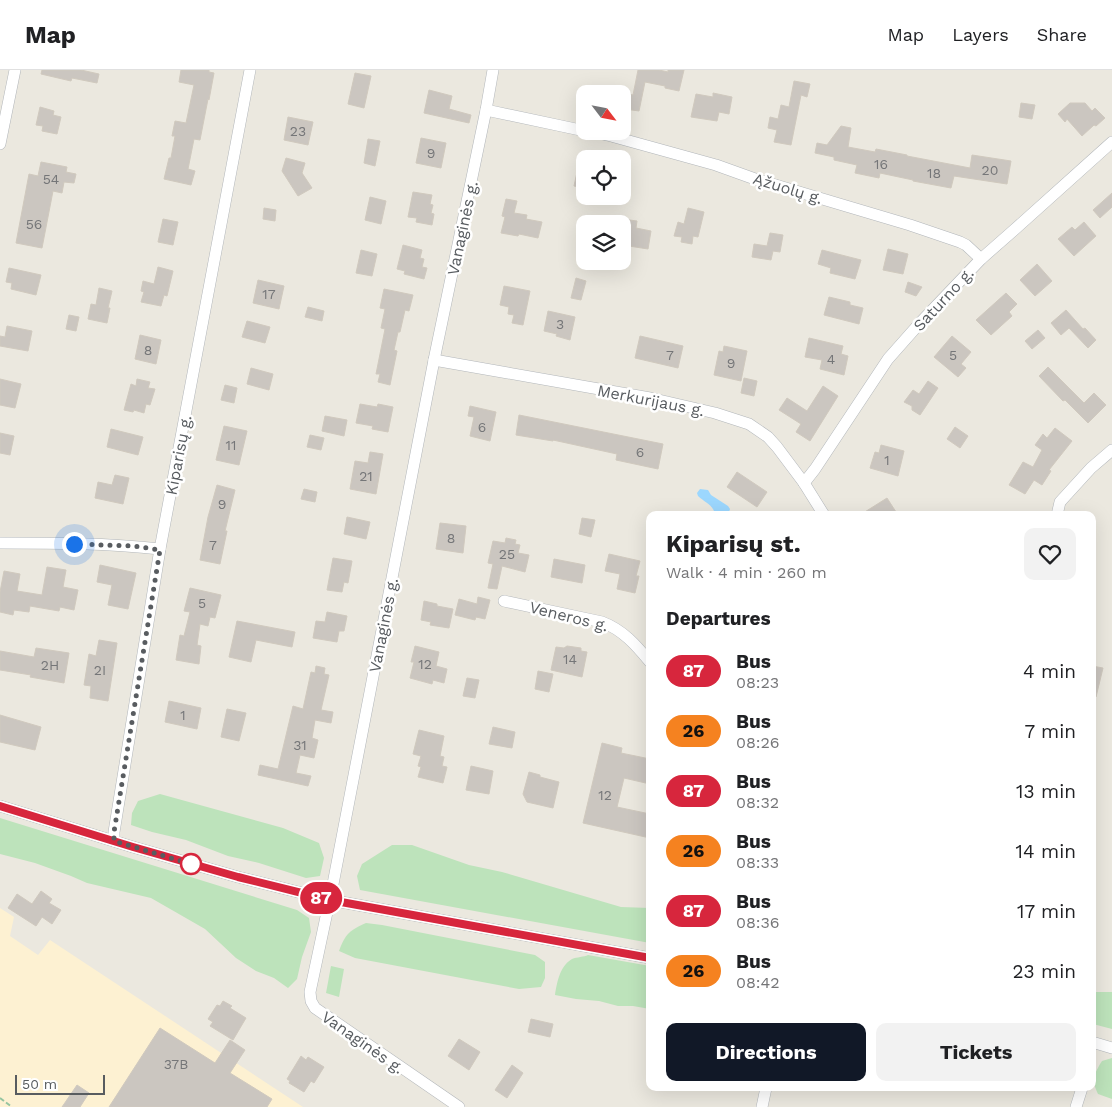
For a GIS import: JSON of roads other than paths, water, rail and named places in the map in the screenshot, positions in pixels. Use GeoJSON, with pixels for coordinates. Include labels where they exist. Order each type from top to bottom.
{"type":"FeatureCollection","features":[{"type":"Feature","properties":{"kind":"street"},"geometry":{"type":"LineString","coordinates":[[0,144],[15,70]]}},
{"type":"Feature","properties":{"kind":"street","name":"Kiparisų g."},"geometry":{"type":"LineString","coordinates":[[114,841],[160,550],[250,70]]}},
{"type":"Feature","properties":{"kind":"street","name":"Vanaginės g."},"geometry":{"type":"LineString","coordinates":[[459,1107],[315,1008],[311,1001],[310,992],[330,900],[434,360],[493,70]]}},
{"type":"Feature","properties":{"kind":"street","name":"Ąžuolų g."},"geometry":{"type":"LineString","coordinates":[[486,110],[576,129]]}},
{"type":"Feature","properties":{"kind":"street","name":"Ąžuolų g."},"geometry":{"type":"LineString","coordinates":[[625,140],[716,165],[762,181],[910,225],[960,242],[981,259]]}},
{"type":"Feature","properties":{"kind":"street","name":"Saturno g."},"geometry":{"type":"LineString","coordinates":[[804,483],[888,358],[981,259],[1112,142]]}},
{"type":"Feature","properties":{"kind":"street","name":"Merkurijaus g."},"geometry":{"type":"LineString","coordinates":[[434,360],[650,398],[715,413],[749,424],[768,437],[777,447],[804,483],[822,511]]}},
{"type":"Feature","properties":{"kind":"street"},"geometry":{"type":"LineString","coordinates":[[1058,511],[1060,502],[1091,468],[1112,450]]}},
{"type":"Feature","properties":{"kind":"street"},"geometry":{"type":"LineString","coordinates":[[0,543],[134,546],[160,550]]}},
{"type":"Feature","properties":{"kind":"street","name":"Veneros g."},"geometry":{"type":"LineString","coordinates":[[504,601],[602,622],[623,633],[646,657]]}},
{"type":"Feature","properties":{"kind":"street"},"geometry":{"type":"LineString","coordinates":[[0,806],[238,877],[330,900],[646,957]]}},
{"type":"Feature","properties":{"kind":"street"},"geometry":{"type":"LineString","coordinates":[[1096,1045],[1112,1048]]}},
{"type":"Feature","properties":{"kind":"street"},"geometry":{"type":"LineString","coordinates":[[762,1107],[765,1091]]}},
{"type":"Feature","properties":{"kind":"street"},"geometry":{"type":"LineString","coordinates":[[1076,1107],[1081,1091]]}},
{"type":"Feature","properties":{"kind":"water"},"geometry":{"type":"Polygon","coordinates":[[[700,489],[708,490],[711,495],[728,506],[729,511],[714,511],[711,506],[698,496],[697,493],[700,489]]]}}]}
